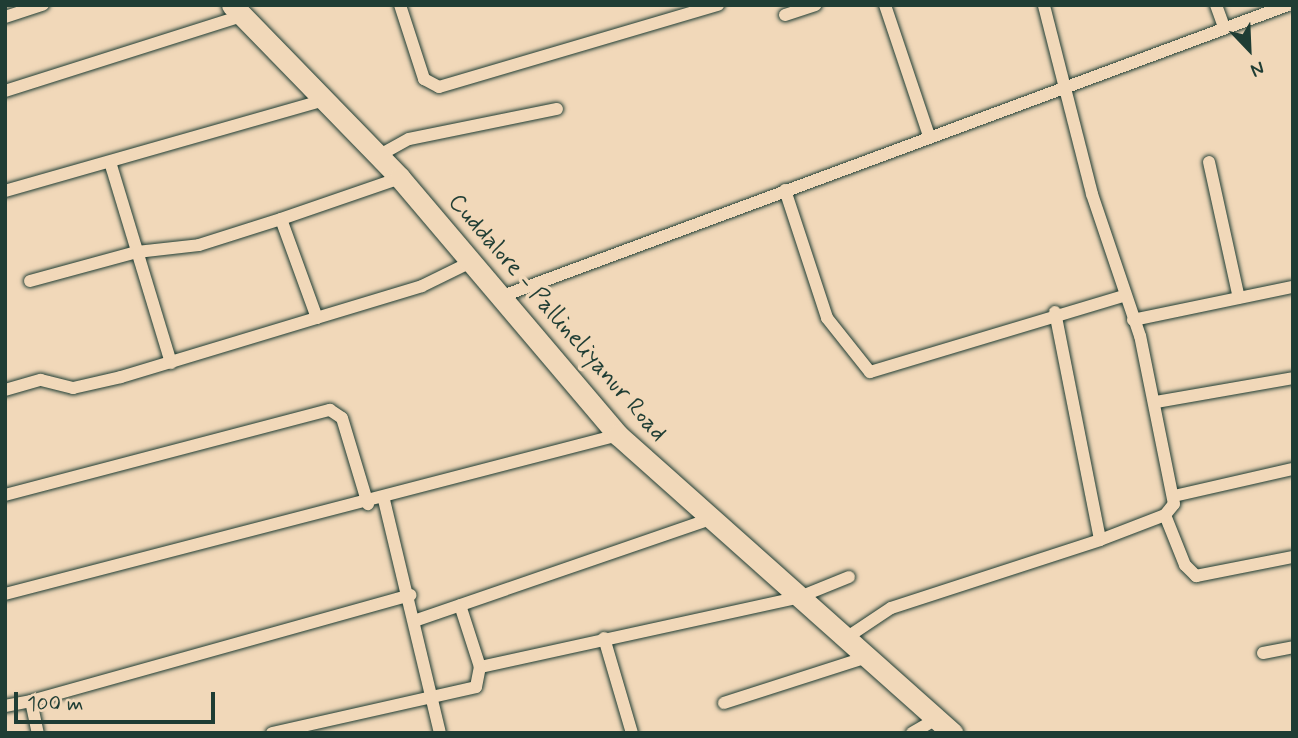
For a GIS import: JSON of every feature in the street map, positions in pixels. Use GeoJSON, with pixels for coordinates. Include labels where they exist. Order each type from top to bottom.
{"type":"FeatureCollection","features":[{"type":"Feature","properties":{"kind":"main road","name":"Cuddalore - Pallineliyanur Road"},"geometry":{"type":"LineString","coordinates":[[237,11],[320,101],[400,178],[618,435],[797,598],[944,726]]}},
{"type":"Feature","properties":{"kind":"street"},"geometry":{"type":"LineString","coordinates":[[5,17],[43,5]]}},
{"type":"Feature","properties":{"kind":"street"},"geometry":{"type":"LineString","coordinates":[[402,6],[424,79],[439,87],[718,5]]}},
{"type":"Feature","properties":{"kind":"street"},"geometry":{"type":"LineString","coordinates":[[785,15],[815,5]]}},
{"type":"Feature","properties":{"kind":"street"},"geometry":{"type":"LineString","coordinates":[[885,5],[929,136]]}},
{"type":"Feature","properties":{"kind":"street"},"geometry":{"type":"LineString","coordinates":[[1216,5],[1224,27]]}},
{"type":"Feature","properties":{"kind":"street"},"geometry":{"type":"LineString","coordinates":[[500,297],[1065,85],[1288,5]]}},
{"type":"Feature","properties":{"kind":"street"},"geometry":{"type":"LineString","coordinates":[[846,638],[891,608],[1100,540],[1165,515],[1174,496],[1156,402],[1065,85],[1048,6]]}},
{"type":"Feature","properties":{"kind":"street"},"geometry":{"type":"LineString","coordinates":[[5,91],[237,11]]}},
{"type":"Feature","properties":{"kind":"street"},"geometry":{"type":"LineString","coordinates":[[5,191],[320,101]]}},
{"type":"Feature","properties":{"kind":"street"},"geometry":{"type":"LineString","coordinates":[[377,156],[409,139],[557,108]]}},
{"type":"Feature","properties":{"kind":"street"},"geometry":{"type":"LineString","coordinates":[[110,162],[171,363]]}},
{"type":"Feature","properties":{"kind":"street"},"geometry":{"type":"LineString","coordinates":[[1209,162],[1239,298]]}},
{"type":"Feature","properties":{"kind":"street"},"geometry":{"type":"LineString","coordinates":[[30,281],[138,252],[199,245],[400,178]]}},
{"type":"Feature","properties":{"kind":"street"},"geometry":{"type":"LineString","coordinates":[[785,190],[827,318],[870,372],[1055,312],[1124,296]]}},
{"type":"Feature","properties":{"kind":"street"},"geometry":{"type":"LineString","coordinates":[[281,219],[317,318]]}},
{"type":"Feature","properties":{"kind":"street"},"geometry":{"type":"LineString","coordinates":[[5,390],[48,379],[86,386],[171,363],[422,286],[471,262]]}},
{"type":"Feature","properties":{"kind":"street"},"geometry":{"type":"LineString","coordinates":[[1133,320],[1293,287]]}},
{"type":"Feature","properties":{"kind":"street"},"geometry":{"type":"LineString","coordinates":[[1055,312],[1100,540]]}},
{"type":"Feature","properties":{"kind":"street"},"geometry":{"type":"LineString","coordinates":[[1156,402],[1293,378]]}},
{"type":"Feature","properties":{"kind":"street"},"geometry":{"type":"LineString","coordinates":[[5,495],[330,410],[342,418],[368,504]]}},
{"type":"Feature","properties":{"kind":"street"},"geometry":{"type":"LineString","coordinates":[[5,594],[384,500],[618,435]]}},
{"type":"Feature","properties":{"kind":"street"},"geometry":{"type":"LineString","coordinates":[[1174,496],[1293,469]]}},
{"type":"Feature","properties":{"kind":"street"},"geometry":{"type":"LineString","coordinates":[[384,500],[417,620],[440,733]]}},
{"type":"Feature","properties":{"kind":"street"},"geometry":{"type":"LineString","coordinates":[[1165,515],[1185,565],[1196,576],[1293,557]]}},
{"type":"Feature","properties":{"kind":"street"},"geometry":{"type":"LineString","coordinates":[[417,620],[711,519]]}},
{"type":"Feature","properties":{"kind":"street"},"geometry":{"type":"LineString","coordinates":[[480,667],[797,598],[849,577]]}},
{"type":"Feature","properties":{"kind":"street"},"geometry":{"type":"LineString","coordinates":[[5,706],[410,596]]}},
{"type":"Feature","properties":{"kind":"street"},"geometry":{"type":"LineString","coordinates":[[272,733],[476,687],[480,667],[460,605]]}},
{"type":"Feature","properties":{"kind":"street"},"geometry":{"type":"LineString","coordinates":[[604,638],[632,733]]}},
{"type":"Feature","properties":{"kind":"street"},"geometry":{"type":"LineString","coordinates":[[1263,653],[1293,647]]}},
{"type":"Feature","properties":{"kind":"street"},"geometry":{"type":"LineString","coordinates":[[724,703],[867,657]]}},
{"type":"Feature","properties":{"kind":"street"},"geometry":{"type":"LineString","coordinates":[[30,701],[38,733]]}},
{"type":"Feature","properties":{"kind":"street"},"geometry":{"type":"LineString","coordinates":[[912,733],[944,726]]}}]}
